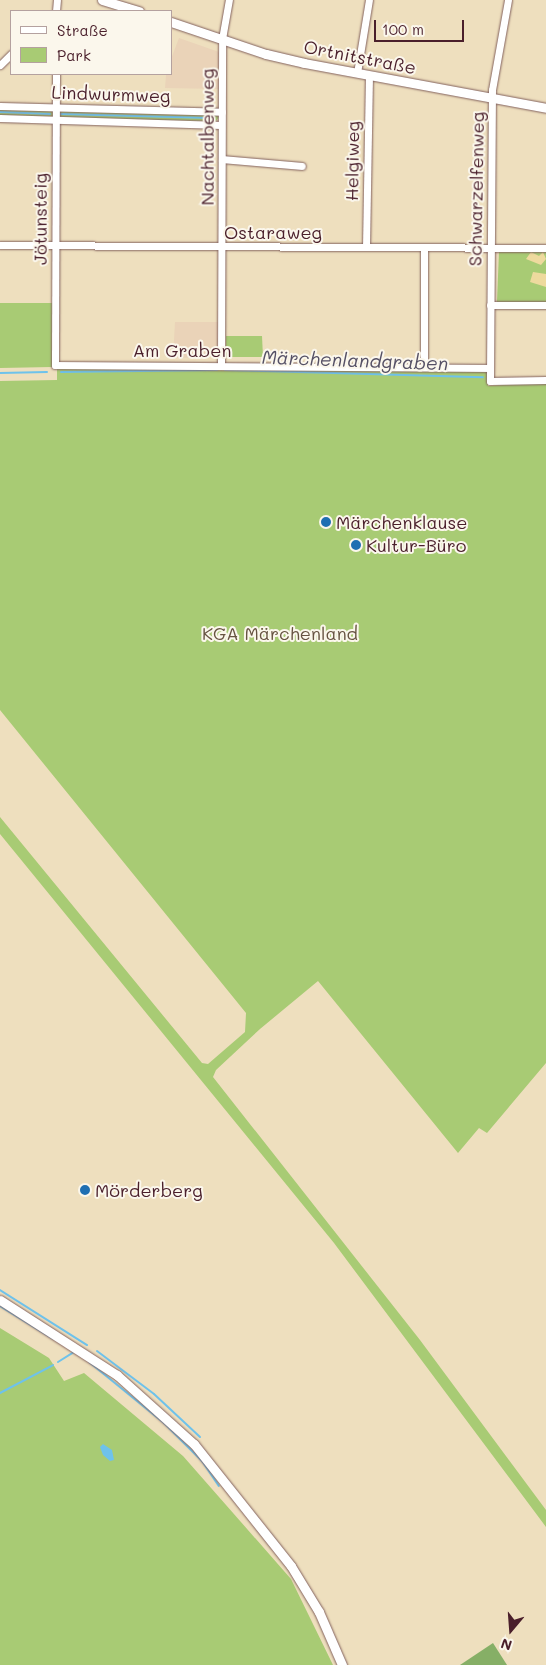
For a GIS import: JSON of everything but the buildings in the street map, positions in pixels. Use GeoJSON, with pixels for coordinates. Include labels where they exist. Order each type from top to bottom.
{"type":"FeatureCollection","features":[{"type":"Feature","properties":{"kind":"main road"},"geometry":{"type":"LineString","coordinates":[[102,0],[136,10]]}},
{"type":"Feature","properties":{"kind":"main road","name":"Ortnitstraße"},"geometry":{"type":"LineString","coordinates":[[172,22],[266,54],[368,76],[546,108]]}},
{"type":"Feature","properties":{"kind":"main road"},"geometry":{"type":"LineString","coordinates":[[0,1300],[117,1375],[159,1410],[198,1448],[292,1566],[319,1612],[342,1665]]}},
{"type":"Feature","properties":{"kind":"street","name":"Nachtalbenweg"},"geometry":{"type":"LineString","coordinates":[[221,364],[222,39],[229,0]]}},
{"type":"Feature","properties":{"kind":"street"},"geometry":{"type":"LineString","coordinates":[[357,73],[369,0]]}},
{"type":"Feature","properties":{"kind":"street","name":"Schwarzelfenweg"},"geometry":{"type":"LineString","coordinates":[[508,0],[492,98],[490,380],[546,380]]}},
{"type":"Feature","properties":{"kind":"street"},"geometry":{"type":"LineString","coordinates":[[0,65],[10,55]]}},
{"type":"Feature","properties":{"kind":"street","name":"Jötunsteig"},"geometry":{"type":"LineString","coordinates":[[55,365],[56,75]]}},
{"type":"Feature","properties":{"kind":"street","name":"Helgiweg"},"geometry":{"type":"LineString","coordinates":[[366,247],[368,76]]}},
{"type":"Feature","properties":{"kind":"street","name":"Lindwurmweg"},"geometry":{"type":"LineString","coordinates":[[0,106],[222,112]]}},
{"type":"Feature","properties":{"kind":"street","name":"Lindwurmweg"},"geometry":{"type":"LineString","coordinates":[[0,118],[221,125]]}},
{"type":"Feature","properties":{"kind":"street"},"geometry":{"type":"LineString","coordinates":[[222,159],[302,166]]}},
{"type":"Feature","properties":{"kind":"street","name":"Ostaraweg"},"geometry":{"type":"LineString","coordinates":[[0,245],[546,248]]}},
{"type":"Feature","properties":{"kind":"street"},"geometry":{"type":"LineString","coordinates":[[424,247],[424,367]]}},
{"type":"Feature","properties":{"kind":"street"},"geometry":{"type":"LineString","coordinates":[[490,305],[546,305]]}},
{"type":"Feature","properties":{"kind":"street","name":"Am Graben"},"geometry":{"type":"LineString","coordinates":[[55,365],[221,364],[490,368]]}},
{"type":"Feature","properties":{"kind":"shaded area"},"geometry":{"type":"Polygon","coordinates":[[[179,38],[219,52],[219,89],[165,88],[166,75],[172,75],[172,56],[179,38]]]}},
{"type":"Feature","properties":{"kind":"shaded area"},"geometry":{"type":"Polygon","coordinates":[[[175,322],[218,322],[218,357],[173,358],[175,322]]]}},
{"type":"Feature","properties":{"kind":"green space"},"geometry":{"type":"Polygon","coordinates":[[[0,108],[53,109],[53,118],[0,116],[0,108]]]}},
{"type":"Feature","properties":{"kind":"green space"},"geometry":{"type":"Polygon","coordinates":[[[61,109],[219,115],[219,117],[216,121],[64,119],[59,116],[61,109]]]}},
{"type":"Feature","properties":{"kind":"green space"},"geometry":{"type":"Polygon","coordinates":[[[499,251],[546,251],[546,303],[497,302],[499,251]]]}},
{"type":"Feature","properties":{"kind":"green space"},"geometry":{"type":"Polygon","coordinates":[[[0,303],[53,303],[52,367],[0,368],[0,303]]]}},
{"type":"Feature","properties":{"kind":"green space"},"geometry":{"type":"Polygon","coordinates":[[[226,336],[262,336],[263,357],[226,357],[226,336]]]}},
{"type":"Feature","properties":{"kind":"green space","name":"KGA Märchenland"},"geometry":{"type":"Polygon","coordinates":[[[219,366],[488,370],[488,386],[546,382],[546,1063],[487,1133],[479,1128],[458,1153],[318,981],[260,1029],[216,1070],[213,1077],[420,1340],[546,1510],[546,1527],[334,1243],[0,834],[0,817],[202,1063],[208,1064],[245,1032],[246,1013],[0,710],[0,381],[57,380],[57,369],[219,366]]]}},
{"type":"Feature","properties":{"kind":"green space"},"geometry":{"type":"Polygon","coordinates":[[[0,1328],[49,1358],[64,1381],[84,1373],[183,1456],[291,1579],[333,1665],[0,1665],[0,1328]]]}},
{"type":"Feature","properties":{"kind":"green space"},"geometry":{"type":"Polygon","coordinates":[[[493,1643],[507,1665],[460,1665],[493,1643]]]}},
{"type":"Feature","properties":{"kind":"sand"},"geometry":{"type":"Polygon","coordinates":[[[531,252],[539,256],[543,252],[546,259],[541,265],[526,259],[531,252]]]}},
{"type":"Feature","properties":{"kind":"sand"},"geometry":{"type":"Polygon","coordinates":[[[533,272],[546,274],[546,287],[530,282],[533,272]]]}},
{"type":"Feature","properties":{"kind":"water"},"geometry":{"type":"Polygon","coordinates":[[[103,1444],[112,1450],[114,1460],[110,1461],[103,1455],[100,1447],[103,1444]]]}},
{"type":"Feature","properties":{"kind":"waterway"},"geometry":{"type":"LineString","coordinates":[[0,112],[50,114]]}},
{"type":"Feature","properties":{"kind":"waterway"},"geometry":{"type":"LineString","coordinates":[[60,114],[211,118]]}},
{"type":"Feature","properties":{"kind":"waterway","name":"Märchenlandgraben"},"geometry":{"type":"LineString","coordinates":[[61,372],[217,370]]}},
{"type":"Feature","properties":{"kind":"waterway","name":"Märchenlandgraben"},"geometry":{"type":"LineString","coordinates":[[225,370],[483,377]]}},
{"type":"Feature","properties":{"kind":"waterway","name":"Märchenlandgraben"},"geometry":{"type":"LineString","coordinates":[[0,373],[47,372]]}},
{"type":"Feature","properties":{"kind":"waterway"},"geometry":{"type":"LineString","coordinates":[[0,1290],[87,1345]]}},
{"type":"Feature","properties":{"kind":"waterway"},"geometry":{"type":"LineString","coordinates":[[0,1306],[53,1339]]}},
{"type":"Feature","properties":{"kind":"waterway"},"geometry":{"type":"LineString","coordinates":[[97,1351],[154,1394],[200,1437]]}},
{"type":"Feature","properties":{"kind":"waterway"},"geometry":{"type":"LineString","coordinates":[[58,1362],[74,1352]]}},
{"type":"Feature","properties":{"kind":"waterway"},"geometry":{"type":"LineString","coordinates":[[89,1362],[164,1423],[202,1461],[219,1486]]}},
{"type":"Feature","properties":{"kind":"waterway"},"geometry":{"type":"LineString","coordinates":[[0,1393],[53,1365]]}},
{"type":"Feature","properties":{"kind":"place","name":"Märchenklause"},"geometry":{"type":"Point","coordinates":[326,522]}},
{"type":"Feature","properties":{"kind":"place","name":"Kultur-Büro"},"geometry":{"type":"Point","coordinates":[356,545]}},
{"type":"Feature","properties":{"kind":"place","name":"Mörderberg"},"geometry":{"type":"Point","coordinates":[85,1190]}}]}
